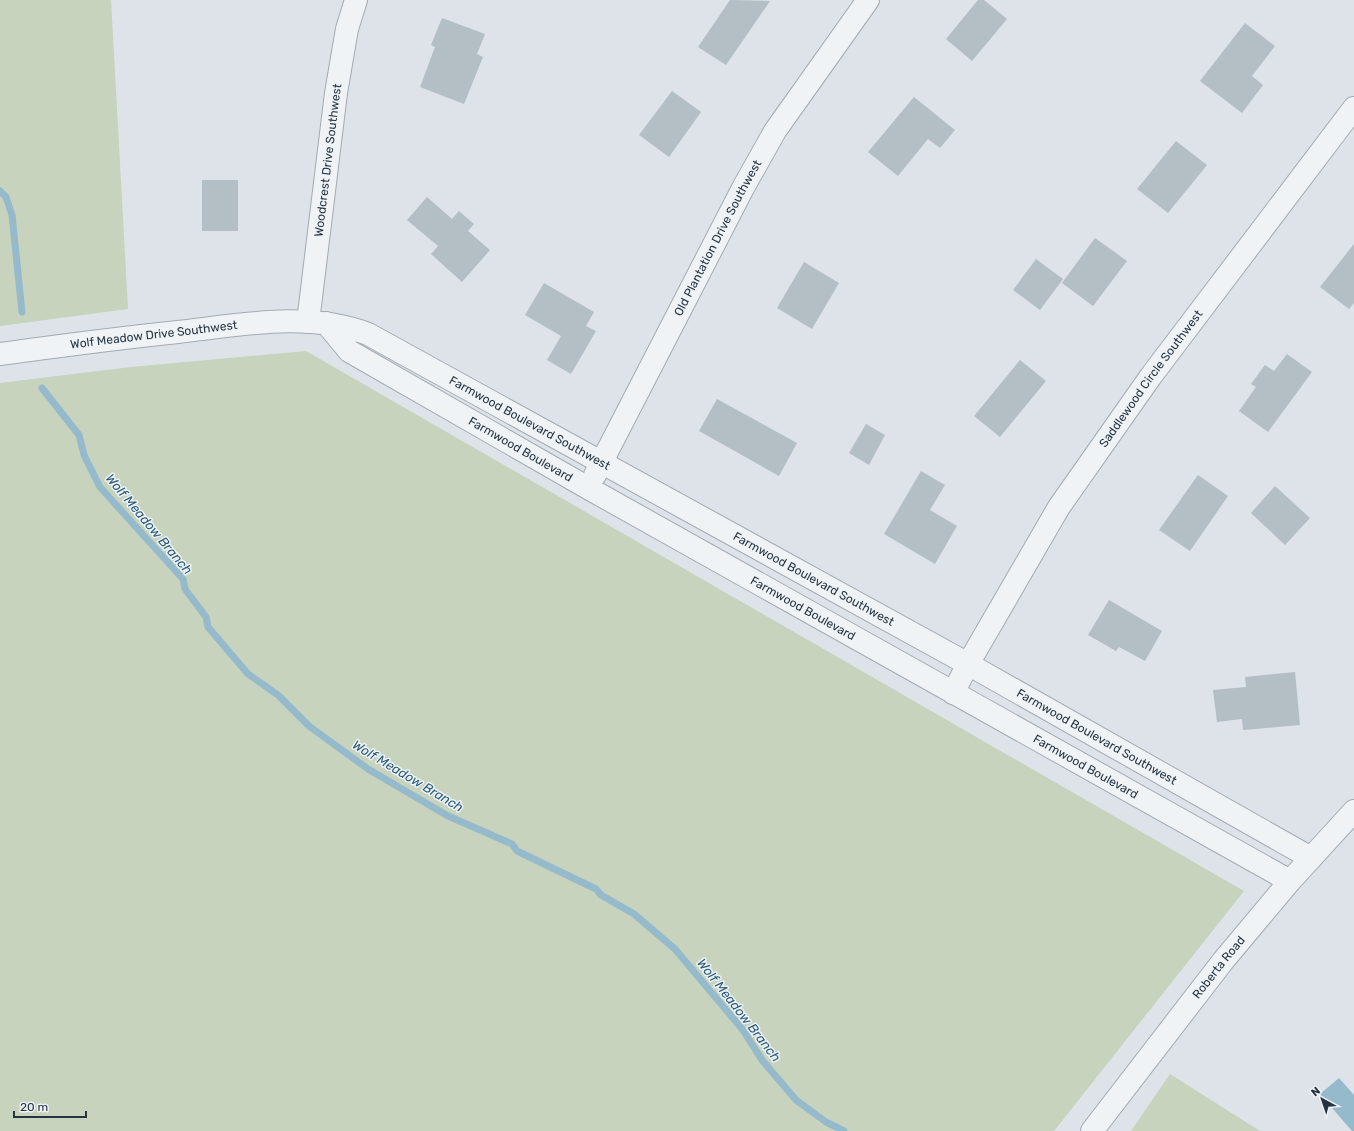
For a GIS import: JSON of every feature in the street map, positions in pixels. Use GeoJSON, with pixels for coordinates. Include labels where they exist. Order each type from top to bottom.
{"type":"FeatureCollection","features":[{"type":"Feature","properties":{"kind":"street","name":"Woodcrest Drive Southwest"},"geometry":{"type":"LineString","coordinates":[[317,322],[336,92],[347,29],[356,0]]}},
{"type":"Feature","properties":{"kind":"street","name":"Old Plantation Drive Southwest"},"geometry":{"type":"LineString","coordinates":[[588,488],[743,188],[775,131],[868,0]]}},
{"type":"Feature","properties":{"kind":"street","name":"Saddlewood Circle Southwest"},"geometry":{"type":"LineString","coordinates":[[953,693],[968,664],[1059,507],[1151,376],[1354,108]]}},
{"type":"Feature","properties":{"kind":"street","name":"Wolf Meadow Drive Southwest"},"geometry":{"type":"LineString","coordinates":[[0,354],[80,343],[251,324],[317,322]]}},
{"type":"Feature","properties":{"kind":"street","name":"Farmwood Boulevard Southwest"},"geometry":{"type":"LineString","coordinates":[[317,322],[353,328],[368,334],[968,664],[1311,858]]}},
{"type":"Feature","properties":{"kind":"street","name":"Farmwood Boulevard"},"geometry":{"type":"LineString","coordinates":[[317,322],[349,351],[588,488],[1290,881]]}},
{"type":"Feature","properties":{"kind":"street","name":"Roberta Road"},"geometry":{"type":"LineString","coordinates":[[1092,1131],[1223,961],[1290,881],[1354,811]]}},
{"type":"Feature","properties":{"kind":"green space"},"geometry":{"type":"Polygon","coordinates":[[[0,0],[111,0],[128,309],[0,326],[0,0]]]}},
{"type":"Feature","properties":{"kind":"green space"},"geometry":{"type":"Polygon","coordinates":[[[306,351],[1244,891],[1054,1131],[0,1131],[0,383],[131,367],[306,351]]]}},
{"type":"Feature","properties":{"kind":"green space"},"geometry":{"type":"Polygon","coordinates":[[[1170,1074],[1260,1131],[1131,1131],[1170,1074]]]}},
{"type":"Feature","properties":{"kind":"water"},"geometry":{"type":"Polygon","coordinates":[[[1339,1078],[1354,1095],[1354,1131],[1352,1131],[1320,1094],[1339,1078]]]}},
{"type":"Feature","properties":{"kind":"building"},"geometry":{"type":"Polygon","coordinates":[[[730,0],[770,1],[726,65],[698,47],[730,0]]]}},
{"type":"Feature","properties":{"kind":"building"},"geometry":{"type":"Polygon","coordinates":[[[978,0],[984,0],[1007,19],[972,61],[946,39],[978,0]]]}},
{"type":"Feature","properties":{"kind":"building"},"geometry":{"type":"Polygon","coordinates":[[[442,18],[485,34],[477,54],[483,57],[464,104],[420,87],[435,47],[431,45],[442,18]]]}},
{"type":"Feature","properties":{"kind":"building"},"geometry":{"type":"Polygon","coordinates":[[[1245,23],[1275,46],[1252,76],[1263,85],[1242,113],[1200,81],[1245,23]]]}},
{"type":"Feature","properties":{"kind":"building"},"geometry":{"type":"Polygon","coordinates":[[[672,91],[701,112],[669,157],[639,135],[672,91]]]}},
{"type":"Feature","properties":{"kind":"building"},"geometry":{"type":"Polygon","coordinates":[[[914,97],[955,130],[940,148],[928,139],[898,176],[868,152],[914,97]]]}},
{"type":"Feature","properties":{"kind":"building"},"geometry":{"type":"Polygon","coordinates":[[[1176,141],[1207,165],[1168,213],[1137,189],[1176,141]]]}},
{"type":"Feature","properties":{"kind":"building"},"geometry":{"type":"Polygon","coordinates":[[[202,180],[238,180],[238,231],[202,231],[202,180]]]}},
{"type":"Feature","properties":{"kind":"building"},"geometry":{"type":"Polygon","coordinates":[[[427,197],[452,219],[459,211],[474,224],[468,231],[490,250],[462,282],[431,254],[438,246],[407,220],[427,197]]]}},
{"type":"Feature","properties":{"kind":"building"},"geometry":{"type":"Polygon","coordinates":[[[1095,238],[1127,261],[1093,306],[1062,283],[1095,238]]]}},
{"type":"Feature","properties":{"kind":"building"},"geometry":{"type":"Polygon","coordinates":[[[1354,244],[1354,303],[1349,309],[1320,287],[1354,244]]]}},
{"type":"Feature","properties":{"kind":"building"},"geometry":{"type":"Polygon","coordinates":[[[1036,259],[1063,279],[1040,310],[1013,290],[1036,259]]]}},
{"type":"Feature","properties":{"kind":"building"},"geometry":{"type":"Polygon","coordinates":[[[804,262],[839,283],[812,329],[777,308],[804,262]]]}},
{"type":"Feature","properties":{"kind":"building"},"geometry":{"type":"Polygon","coordinates":[[[544,283],[594,312],[586,326],[596,331],[571,374],[547,360],[561,336],[525,315],[544,283]]]}},
{"type":"Feature","properties":{"kind":"building"},"geometry":{"type":"Polygon","coordinates":[[[1287,354],[1312,372],[1268,432],[1239,411],[1256,387],[1251,384],[1265,365],[1274,371],[1287,354]]]}},
{"type":"Feature","properties":{"kind":"building"},"geometry":{"type":"Polygon","coordinates":[[[1020,360],[1046,381],[1000,437],[974,416],[1020,360]]]}},
{"type":"Feature","properties":{"kind":"building"},"geometry":{"type":"Polygon","coordinates":[[[717,399],[797,443],[779,476],[699,431],[717,399]]]}},
{"type":"Feature","properties":{"kind":"building"},"geometry":{"type":"Polygon","coordinates":[[[866,424],[885,435],[869,465],[849,453],[866,424]]]}},
{"type":"Feature","properties":{"kind":"building"},"geometry":{"type":"Polygon","coordinates":[[[921,471],[945,485],[930,510],[957,526],[935,564],[884,534],[921,471]]]}},
{"type":"Feature","properties":{"kind":"building"},"geometry":{"type":"Polygon","coordinates":[[[1198,475],[1228,496],[1190,551],[1159,530],[1198,475]]]}},
{"type":"Feature","properties":{"kind":"building"},"geometry":{"type":"Polygon","coordinates":[[[1275,486],[1310,518],[1285,545],[1251,513],[1275,486]]]}},
{"type":"Feature","properties":{"kind":"building"},"geometry":{"type":"Polygon","coordinates":[[[1109,600],[1162,631],[1145,661],[1119,647],[1116,651],[1088,635],[1109,600]]]}},
{"type":"Feature","properties":{"kind":"building"},"geometry":{"type":"Polygon","coordinates":[[[1295,672],[1300,725],[1243,730],[1242,719],[1217,722],[1213,690],[1246,687],[1245,677],[1295,672]]]}},
{"type":"Feature","properties":{"kind":"waterway","name":"Wolf Meadow Branch"},"geometry":{"type":"LineString","coordinates":[[0,191],[6,197],[12,215],[22,312]]}},
{"type":"Feature","properties":{"kind":"waterway","name":"Wolf Meadow Branch"},"geometry":{"type":"LineString","coordinates":[[42,388],[79,435],[84,455],[100,487],[183,579],[185,589],[206,617],[208,627],[248,674],[278,695],[309,726],[368,769],[448,816],[512,844],[517,851],[596,889],[601,895],[634,914],[675,949],[743,1030],[762,1060],[796,1100],[826,1122],[844,1131]]}}]}
